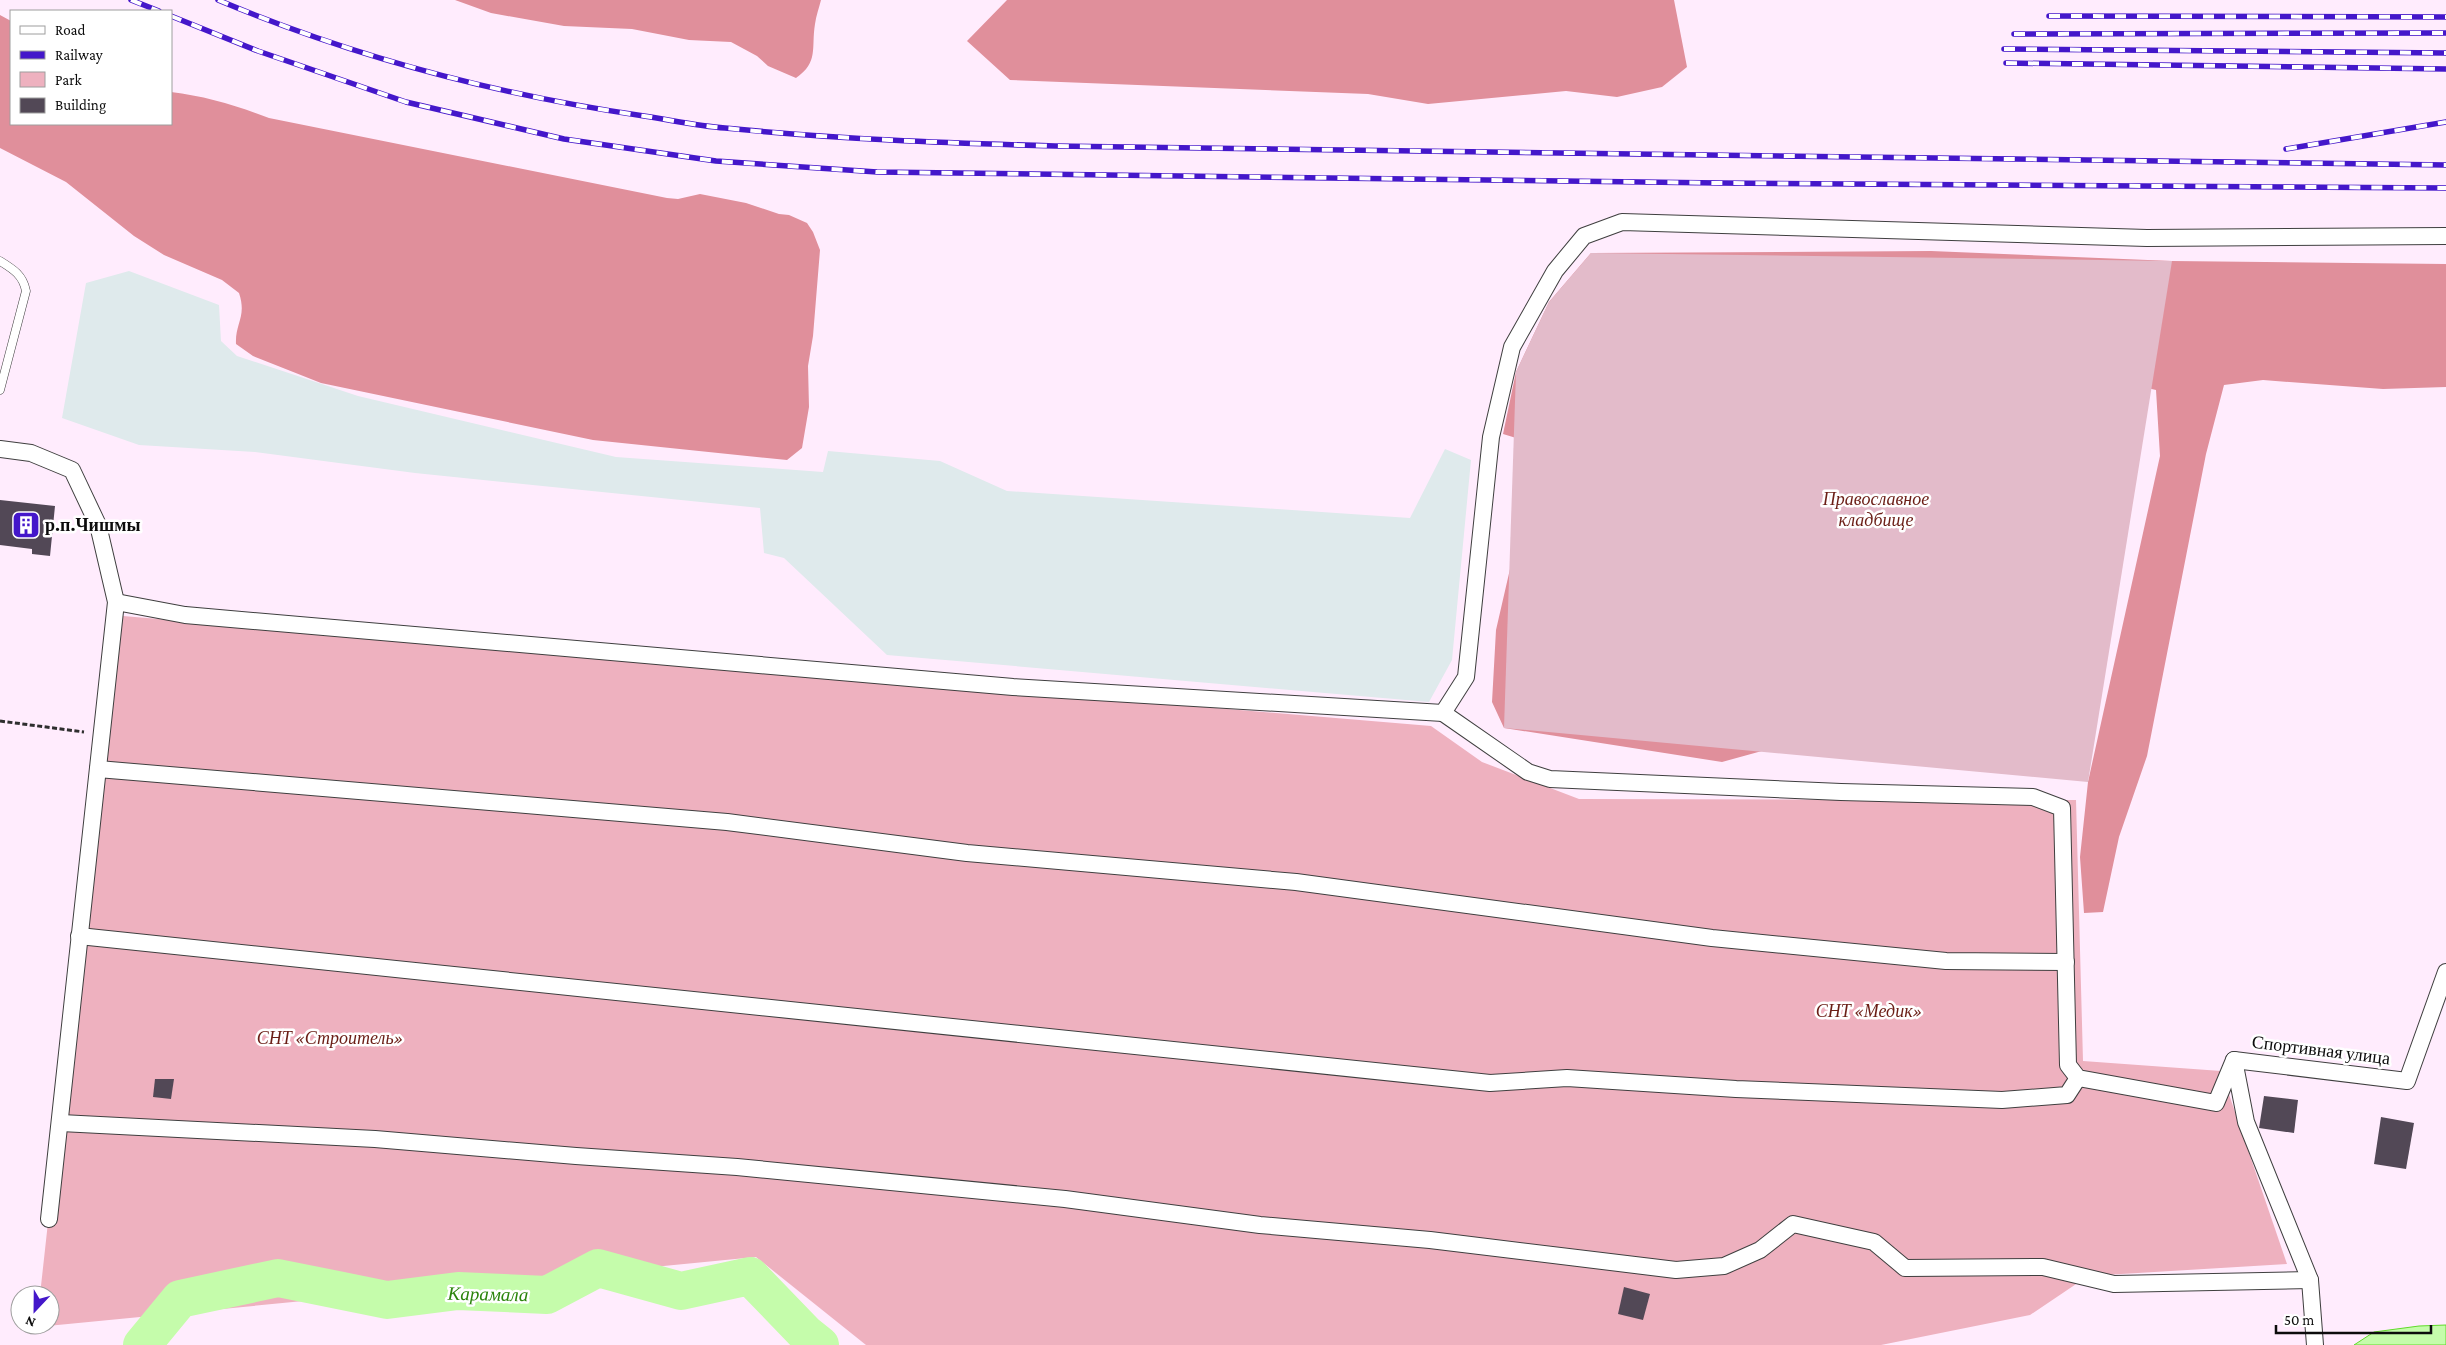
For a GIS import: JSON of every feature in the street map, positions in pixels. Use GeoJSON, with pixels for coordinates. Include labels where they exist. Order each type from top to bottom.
{"type":"FeatureCollection","features":[{"type":"Feature","properties":{"kind":"street"},"geometry":{"type":"LineString","coordinates":[[1443,714],[1466,677],[1490,437],[1512,347],[1555,271],[1584,236],[1622,222],[2147,238],[2446,236]]}},
{"type":"Feature","properties":{"kind":"street"},"geometry":{"type":"LineString","coordinates":[[0,449],[31,454],[72,470],[98,526],[116,602],[78,936],[61,1123],[49,1219]]}},
{"type":"Feature","properties":{"kind":"street"},"geometry":{"type":"LineString","coordinates":[[116,602],[185,614],[1013,687],[1443,714],[1528,772],[1550,778],[1841,792],[2033,797],[2062,808],[2068,1065],[2078,1078],[2216,1103],[2234,1060]]}},
{"type":"Feature","properties":{"kind":"street"},"geometry":{"type":"LineString","coordinates":[[98,768],[727,822],[967,853],[1296,882],[1712,938],[1926,959],[2066,962]]}},
{"type":"Feature","properties":{"kind":"street"},"geometry":{"type":"LineString","coordinates":[[78,936],[1490,1083],[1567,1078],[1736,1089],[2002,1100],[2067,1095],[2078,1078]]}},
{"type":"Feature","properties":{"kind":"street","name":"Спортивная улица"},"geometry":{"type":"LineString","coordinates":[[2234,1060],[2407,1081],[2446,972]]}},
{"type":"Feature","properties":{"kind":"street"},"geometry":{"type":"LineString","coordinates":[[2234,1060],[2246,1122],[2310,1280],[2315,1345]]}},
{"type":"Feature","properties":{"kind":"street"},"geometry":{"type":"LineString","coordinates":[[61,1123],[375,1139],[747,1168],[1065,1199],[1260,1225],[1430,1240],[1676,1270],[1724,1266],[1760,1250],[1793,1224],[1874,1242],[1905,1268],[2043,1267],[2114,1284],[2310,1280]]}},
{"type":"Feature","properties":{"kind":"lane"},"geometry":{"type":"LineString","coordinates":[[0,261],[16,271],[22,278],[26,291],[0,390]]}},
{"type":"Feature","properties":{"kind":"path"},"geometry":{"type":"LineString","coordinates":[[0,721],[92,733]]}},
{"type":"Feature","properties":{"kind":"shaded area"},"geometry":{"type":"Polygon","coordinates":[[[129,271],[219,305],[221,341],[237,356],[358,396],[616,457],[823,472],[828,451],[940,461],[1007,491],[1410,518],[1445,449],[1471,460],[1452,660],[1429,702],[887,655],[784,558],[764,553],[760,508],[415,473],[255,452],[139,445],[62,418],[86,283],[129,271]]]}},
{"type":"Feature","properties":{"kind":"shaded area"},"geometry":{"type":"Polygon","coordinates":[[[2446,1325],[2446,1345],[2354,1345],[2374,1332],[2419,1326],[2446,1325]]]}},
{"type":"Feature","properties":{"kind":"green space"},"geometry":{"type":"Polygon","coordinates":[[[455,0],[821,0],[815,21],[813,54],[808,66],[796,78],[768,66],[757,56],[731,42],[689,40],[632,29],[564,26],[491,13],[455,0]]]}},
{"type":"Feature","properties":{"kind":"green space"},"geometry":{"type":"Polygon","coordinates":[[[1007,0],[1674,0],[1687,67],[1662,87],[1617,97],[1566,91],[1428,104],[1368,94],[1010,80],[967,41],[1007,0]]]}},
{"type":"Feature","properties":{"kind":"green space"},"geometry":{"type":"Polygon","coordinates":[[[0,15],[10,20],[10,125],[172,125],[172,92],[221,102],[269,118],[667,198],[678,199],[700,194],[746,203],[779,214],[789,215],[807,223],[813,232],[820,250],[813,336],[808,366],[809,407],[802,448],[787,460],[593,440],[321,383],[253,356],[236,344],[242,308],[241,301],[239,293],[222,280],[164,255],[134,236],[66,182],[0,148],[0,15]]]}},
{"type":"Feature","properties":{"kind":"green space","name":"Православное кладбище"},"geometry":{"type":"Polygon","coordinates":[[[1931,251],[2172,261],[2446,264],[2446,387],[2383,389],[2263,380],[2224,385],[2206,454],[2147,756],[2119,837],[2103,912],[2084,913],[2080,857],[2088,782],[2160,456],[2156,390],[2074,371],[1798,741],[1722,762],[1504,728],[1492,702],[1496,630],[1510,569],[1533,443],[1503,434],[1516,372],[1549,302],[1591,253],[1931,251]]]}},
{"type":"Feature","properties":{"kind":"green space","name":"Православное кладбище"},"geometry":{"type":"Polygon","coordinates":[[[1591,253],[2172,261],[2088,782],[1504,728],[1516,372],[1549,302],[1591,253]]]}},
{"type":"Feature","properties":{"kind":"green space","name":"СНТ «Строитель»"},"geometry":{"type":"Polygon","coordinates":[[[123,616],[1431,726],[1482,762],[1579,799],[2076,800],[2083,1061],[2221,1071],[2287,1264],[2088,1276],[2030,1315],[1881,1345],[866,1345],[756,1257],[60,1325],[60,1285],[41,1285],[98,769],[123,616]]]}},
{"type":"Feature","properties":{"kind":"building","name":"р.п.Чишмы"},"geometry":{"type":"Polygon","coordinates":[[[0,500],[55,506],[50,556],[32,554],[32,549],[0,545],[0,500]]]}},
{"type":"Feature","properties":{"kind":"building"},"geometry":{"type":"Polygon","coordinates":[[[155,1079],[174,1079],[171,1099],[153,1097],[155,1079]]]}},
{"type":"Feature","properties":{"kind":"building"},"geometry":{"type":"Polygon","coordinates":[[[2264,1096],[2298,1100],[2294,1133],[2259,1128],[2264,1096]]]}},
{"type":"Feature","properties":{"kind":"building"},"geometry":{"type":"Polygon","coordinates":[[[2381,1117],[2414,1123],[2406,1169],[2374,1164],[2381,1117]]]}},
{"type":"Feature","properties":{"kind":"building"},"geometry":{"type":"Polygon","coordinates":[[[1624,1287],[1650,1294],[1643,1320],[1618,1314],[1624,1287]]]}},
{"type":"Feature","properties":{"kind":"waterway","name":"Карамала"},"geometry":{"type":"LineString","coordinates":[[142,1345],[180,1299],[278,1278],[387,1300],[458,1291],[547,1295],[598,1268],[681,1291],[750,1276],[805,1333],[820,1345]]}},
{"type":"Feature","properties":{"kind":"railway"},"geometry":{"type":"LineString","coordinates":[[131,0],[156,10]]}},
{"type":"Feature","properties":{"kind":"railway"},"geometry":{"type":"LineString","coordinates":[[218,0],[269,20],[374,56],[481,85],[535,97],[695,124],[808,135],[931,142],[1055,146],[2446,165]]}},
{"type":"Feature","properties":{"kind":"railway"},"geometry":{"type":"LineString","coordinates":[[172,16],[258,51],[406,102],[564,139],[716,161],[877,172],[1720,183],[2446,188]]}},
{"type":"Feature","properties":{"kind":"railway"},"geometry":{"type":"LineString","coordinates":[[2049,16],[2446,17]]}},
{"type":"Feature","properties":{"kind":"railway"},"geometry":{"type":"LineString","coordinates":[[2014,34],[2446,33]]}},
{"type":"Feature","properties":{"kind":"railway"},"geometry":{"type":"LineString","coordinates":[[2004,49],[2446,53]]}},
{"type":"Feature","properties":{"kind":"railway"},"geometry":{"type":"LineString","coordinates":[[2006,63],[2446,69]]}},
{"type":"Feature","properties":{"kind":"railway"},"geometry":{"type":"LineString","coordinates":[[2286,149],[2446,122]]}},
{"type":"Feature","properties":{"kind":"place","name":"р.п.Чишмы"},"geometry":{"type":"Point","coordinates":[26,525]}},
{"type":"Feature","properties":{"kind":"park label","name":"СНТ «Медик»"},"geometry":{"type":"Point","coordinates":[1869,1011]}}]}
